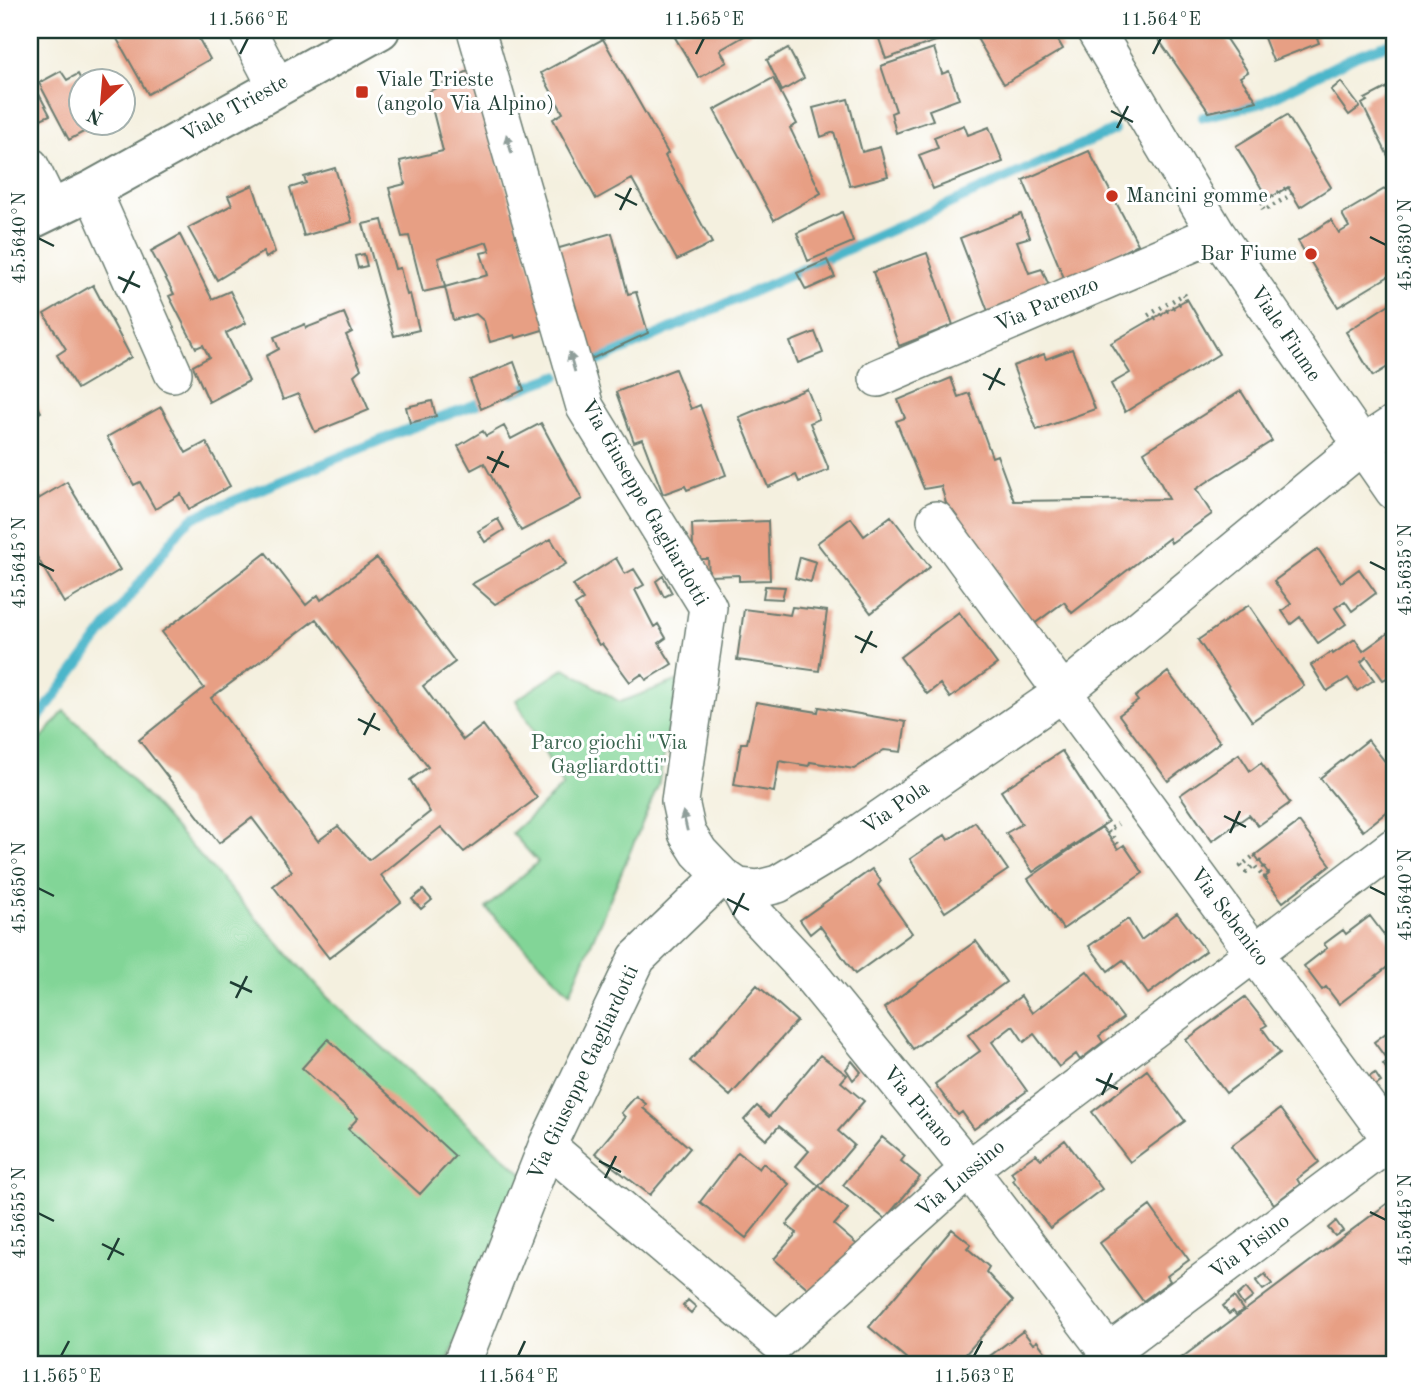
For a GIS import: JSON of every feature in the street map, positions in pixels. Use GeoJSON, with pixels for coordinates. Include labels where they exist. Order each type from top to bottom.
{"type":"FeatureCollection","features":[{"type":"Feature","properties":{"kind":"main road","name":"Viale Trieste"},"geometry":{"type":"LineString","coordinates":[[41,215],[92,190],[276,85],[380,30]]}},
{"type":"Feature","properties":{"kind":"street"},"geometry":{"type":"LineString","coordinates":[[247,30],[276,85]]}},
{"type":"Feature","properties":{"kind":"street","name":"Via Giuseppe Gagliardotti"},"geometry":{"type":"LineString","coordinates":[[461,1365],[547,1146],[637,958],[730,882],[699,852],[688,833],[680,800],[708,607],[585,407],[476,30]]}},
{"type":"Feature","properties":{"kind":"street","name":"Viale Fiume"},"geometry":{"type":"LineString","coordinates":[[1095,30],[1216,233],[1394,491]]}},
{"type":"Feature","properties":{"kind":"street","name":"Viale Trieste"},"geometry":{"type":"LineString","coordinates":[[30,166],[41,215]]}},
{"type":"Feature","properties":{"kind":"street"},"geometry":{"type":"LineString","coordinates":[[92,190],[173,373]]}},
{"type":"Feature","properties":{"kind":"street","name":"Via Parenzo"},"geometry":{"type":"LineString","coordinates":[[878,378],[1216,233]]}},
{"type":"Feature","properties":{"kind":"street","name":"Via Pola"},"geometry":{"type":"LineString","coordinates":[[730,882],[758,889],[778,884],[838,848],[1062,693],[1361,446],[1394,424]]}},
{"type":"Feature","properties":{"kind":"street"},"geometry":{"type":"LineString","coordinates":[[936,520],[1062,693]]}},
{"type":"Feature","properties":{"kind":"street","name":"Via Sebenico"},"geometry":{"type":"LineString","coordinates":[[1062,693],[1257,953],[1393,1141]]}},
{"type":"Feature","properties":{"kind":"street","name":"Via Lussino"},"geometry":{"type":"LineString","coordinates":[[547,1146],[778,1340],[969,1169],[1394,848]]}},
{"type":"Feature","properties":{"kind":"street","name":"Via Pirano"},"geometry":{"type":"LineString","coordinates":[[730,882],[750,909],[803,966],[969,1169],[1113,1359]]}},
{"type":"Feature","properties":{"kind":"street","name":"Via Pisino"},"geometry":{"type":"LineString","coordinates":[[1113,1359],[1393,1141]]}},
{"type":"Feature","properties":{"kind":"path"},"geometry":{"type":"LineString","coordinates":[[1288,187],[1292,194],[1264,211],[1260,204],[1288,187]]}},
{"type":"Feature","properties":{"kind":"path"},"geometry":{"type":"LineString","coordinates":[[1184,294],[1187,299],[1150,321],[1147,316],[1184,294]]}},
{"type":"Feature","properties":{"kind":"path"},"geometry":{"type":"LineString","coordinates":[[1115,826],[1108,831],[1118,844]]}},
{"type":"Feature","properties":{"kind":"path"},"geometry":{"type":"LineString","coordinates":[[1255,855],[1269,874],[1264,878],[1254,865],[1246,872],[1241,866],[1255,855]]}},
{"type":"Feature","properties":{"kind":"green space","name":"Parco giochi \"Via Gagliardotti\""},"geometry":{"type":"Polygon","coordinates":[[[565,668],[620,702],[679,680],[658,786],[570,993],[486,908],[538,862],[512,833],[563,786],[516,700],[565,668]]]}},
{"type":"Feature","properties":{"kind":"green space"},"geometry":{"type":"Polygon","coordinates":[[[64,711],[93,737],[327,997],[524,1175],[446,1365],[30,1365],[30,753],[64,711]]]}},
{"type":"Feature","properties":{"kind":"building"},"geometry":{"type":"Polygon","coordinates":[[[133,30],[194,30],[210,59],[148,94],[136,73],[136,66],[132,66],[117,39],[133,30]]]}},
{"type":"Feature","properties":{"kind":"building"},"geometry":{"type":"Polygon","coordinates":[[[680,30],[755,30],[720,50],[727,62],[699,78],[673,34],[680,30]]]}},
{"type":"Feature","properties":{"kind":"building"},"geometry":{"type":"Polygon","coordinates":[[[876,30],[941,30],[944,38],[886,59],[876,30]]]}},
{"type":"Feature","properties":{"kind":"building"},"geometry":{"type":"Polygon","coordinates":[[[972,30],[1052,30],[1063,49],[1004,84],[972,30]]]}},
{"type":"Feature","properties":{"kind":"building"},"geometry":{"type":"Polygon","coordinates":[[[1152,30],[1220,30],[1248,72],[1240,77],[1257,101],[1209,112],[1152,30]]]}},
{"type":"Feature","properties":{"kind":"building"},"geometry":{"type":"Polygon","coordinates":[[[1261,30],[1314,30],[1319,43],[1273,61],[1261,30]]]}},
{"type":"Feature","properties":{"kind":"building"},"geometry":{"type":"Polygon","coordinates":[[[603,39],[668,153],[665,156],[712,243],[677,260],[632,179],[596,199],[553,119],[563,113],[541,73],[603,39]]]}},
{"type":"Feature","properties":{"kind":"building"},"geometry":{"type":"Polygon","coordinates":[[[788,48],[804,78],[782,91],[767,60],[788,48]]]}},
{"type":"Feature","properties":{"kind":"building"},"geometry":{"type":"Polygon","coordinates":[[[934,48],[942,74],[949,71],[959,99],[929,110],[933,120],[896,133],[891,113],[896,111],[881,66],[934,48]]]}},
{"type":"Feature","properties":{"kind":"building"},"geometry":{"type":"Polygon","coordinates":[[[470,70],[549,328],[516,338],[515,335],[490,342],[484,321],[476,314],[453,320],[445,287],[423,292],[409,236],[402,237],[389,188],[405,184],[400,161],[443,151],[428,92],[470,70]],[[487,242],[438,258],[445,287],[488,275],[481,253],[490,251],[487,242]]]}},
{"type":"Feature","properties":{"kind":"building"},"geometry":{"type":"Polygon","coordinates":[[[61,71],[66,78],[66,134],[39,83],[61,71]]]}},
{"type":"Feature","properties":{"kind":"building"},"geometry":{"type":"Polygon","coordinates":[[[773,78],[797,124],[790,128],[821,193],[774,220],[714,110],[773,78]]]}},
{"type":"Feature","properties":{"kind":"building"},"geometry":{"type":"Polygon","coordinates":[[[32,81],[50,115],[36,121],[30,110],[32,81]]]}},
{"type":"Feature","properties":{"kind":"building"},"geometry":{"type":"Polygon","coordinates":[[[1341,82],[1360,107],[1349,115],[1331,90],[1341,82]]]}},
{"type":"Feature","properties":{"kind":"building"},"geometry":{"type":"Polygon","coordinates":[[[1394,84],[1392,164],[1362,104],[1367,101],[1365,99],[1394,84]]]}},
{"type":"Feature","properties":{"kind":"building"},"geometry":{"type":"Polygon","coordinates":[[[848,99],[862,152],[880,147],[888,176],[850,186],[834,132],[821,137],[813,108],[848,99]]]}},
{"type":"Feature","properties":{"kind":"building"},"geometry":{"type":"Polygon","coordinates":[[[1287,115],[1331,187],[1300,207],[1288,187],[1268,199],[1236,146],[1287,115]]]}},
{"type":"Feature","properties":{"kind":"building"},"geometry":{"type":"Polygon","coordinates":[[[964,125],[968,135],[989,127],[1003,162],[933,189],[919,155],[938,148],[934,137],[964,125]]]}},
{"type":"Feature","properties":{"kind":"building"},"geometry":{"type":"Polygon","coordinates":[[[1089,151],[1138,244],[1121,253],[1125,260],[1067,285],[1023,180],[1089,151]]]}},
{"type":"Feature","properties":{"kind":"building"},"geometry":{"type":"Polygon","coordinates":[[[335,168],[352,222],[304,236],[290,188],[306,183],[304,177],[335,168]]]}},
{"type":"Feature","properties":{"kind":"building"},"geometry":{"type":"Polygon","coordinates":[[[253,185],[275,252],[266,258],[263,252],[217,280],[188,228],[232,205],[228,196],[253,185]]]}},
{"type":"Feature","properties":{"kind":"building"},"geometry":{"type":"Polygon","coordinates":[[[1388,187],[1390,191],[1394,189],[1394,273],[1338,307],[1298,241],[1331,220],[1339,233],[1349,227],[1342,214],[1388,187]]]}},
{"type":"Feature","properties":{"kind":"building"},"geometry":{"type":"Polygon","coordinates":[[[842,212],[853,242],[808,261],[797,233],[842,212]]]}},
{"type":"Feature","properties":{"kind":"building"},"geometry":{"type":"Polygon","coordinates":[[[1021,214],[1030,237],[1017,241],[1029,273],[1042,269],[1051,291],[989,314],[960,238],[1021,214]]]}},
{"type":"Feature","properties":{"kind":"building"},"geometry":{"type":"Polygon","coordinates":[[[382,220],[395,269],[400,268],[419,330],[394,336],[363,224],[382,220]]]}},
{"type":"Feature","properties":{"kind":"building"},"geometry":{"type":"Polygon","coordinates":[[[612,233],[628,294],[636,292],[648,333],[587,361],[556,249],[612,233]]]}},
{"type":"Feature","properties":{"kind":"building"},"geometry":{"type":"Polygon","coordinates":[[[180,235],[212,299],[230,291],[246,323],[226,333],[249,381],[209,402],[193,366],[209,357],[203,345],[196,348],[169,296],[174,294],[151,251],[180,235]]]}},
{"type":"Feature","properties":{"kind":"building"},"geometry":{"type":"Polygon","coordinates":[[[927,253],[953,325],[899,346],[873,272],[927,253]]]}},
{"type":"Feature","properties":{"kind":"building"},"geometry":{"type":"Polygon","coordinates":[[[364,254],[367,266],[358,268],[355,256],[364,254]]]}},
{"type":"Feature","properties":{"kind":"building"},"geometry":{"type":"Polygon","coordinates":[[[827,260],[835,277],[806,290],[797,273],[827,260]]]}},
{"type":"Feature","properties":{"kind":"building"},"geometry":{"type":"Polygon","coordinates":[[[93,285],[131,357],[77,389],[57,355],[66,349],[44,314],[93,285]]]}},
{"type":"Feature","properties":{"kind":"building"},"geometry":{"type":"Polygon","coordinates":[[[1187,299],[1219,354],[1125,412],[1111,384],[1130,373],[1111,343],[1187,299]]]}},
{"type":"Feature","properties":{"kind":"building"},"geometry":{"type":"Polygon","coordinates":[[[1394,301],[1394,363],[1373,376],[1346,332],[1394,301]]]}},
{"type":"Feature","properties":{"kind":"building"},"geometry":{"type":"Polygon","coordinates":[[[344,313],[352,332],[346,335],[361,369],[354,375],[369,410],[315,432],[298,394],[283,400],[266,356],[279,349],[274,337],[305,324],[306,328],[344,313]]]}},
{"type":"Feature","properties":{"kind":"building"},"geometry":{"type":"Polygon","coordinates":[[[815,332],[823,353],[798,363],[790,342],[815,332]]]}},
{"type":"Feature","properties":{"kind":"building"},"geometry":{"type":"Polygon","coordinates":[[[1072,349],[1095,409],[1037,430],[1013,366],[1044,354],[1046,359],[1072,349]]]}},
{"type":"Feature","properties":{"kind":"building"},"geometry":{"type":"Polygon","coordinates":[[[514,362],[524,390],[481,409],[470,380],[514,362]]]}},
{"type":"Feature","properties":{"kind":"building"},"geometry":{"type":"Polygon","coordinates":[[[675,369],[691,409],[700,405],[726,475],[687,490],[685,486],[663,494],[642,439],[634,442],[616,392],[675,369]]]}},
{"type":"Feature","properties":{"kind":"building"},"geometry":{"type":"Polygon","coordinates":[[[951,378],[958,397],[969,393],[992,457],[997,455],[1014,501],[1169,499],[1144,452],[1241,391],[1272,441],[1196,489],[1212,514],[1171,543],[1169,538],[1072,613],[1064,602],[1034,624],[946,503],[941,486],[924,489],[896,421],[905,418],[898,400],[951,378]]]}},
{"type":"Feature","properties":{"kind":"building"},"geometry":{"type":"Polygon","coordinates":[[[807,389],[819,419],[810,423],[829,470],[799,482],[796,475],[768,487],[739,417],[807,389]]]}},
{"type":"Feature","properties":{"kind":"building"},"geometry":{"type":"Polygon","coordinates":[[[30,393],[41,412],[30,419],[30,393]]]}},
{"type":"Feature","properties":{"kind":"building"},"geometry":{"type":"Polygon","coordinates":[[[432,401],[436,416],[410,423],[406,407],[432,401]]]}},
{"type":"Feature","properties":{"kind":"building"},"geometry":{"type":"Polygon","coordinates":[[[161,407],[186,453],[206,442],[230,486],[189,509],[181,494],[155,509],[140,482],[134,485],[107,437],[161,407]]]}},
{"type":"Feature","properties":{"kind":"building"},"geometry":{"type":"Polygon","coordinates":[[[541,423],[582,499],[521,531],[484,463],[471,470],[458,446],[483,431],[486,436],[504,426],[511,439],[541,423]]]}},
{"type":"Feature","properties":{"kind":"building"},"geometry":{"type":"Polygon","coordinates":[[[67,482],[120,570],[64,603],[30,545],[30,504],[67,482]]]}},
{"type":"Feature","properties":{"kind":"building"},"geometry":{"type":"Polygon","coordinates":[[[891,516],[930,567],[871,613],[817,543],[851,518],[864,536],[891,516]]]}},
{"type":"Feature","properties":{"kind":"building"},"geometry":{"type":"Polygon","coordinates":[[[498,519],[504,530],[485,542],[478,531],[498,519]]]}},
{"type":"Feature","properties":{"kind":"building"},"geometry":{"type":"Polygon","coordinates":[[[768,521],[770,580],[739,581],[739,575],[709,576],[708,559],[701,559],[693,546],[692,524],[768,521]]]}},
{"type":"Feature","properties":{"kind":"building"},"geometry":{"type":"Polygon","coordinates":[[[551,539],[566,564],[495,604],[472,584],[551,539]]]}},
{"type":"Feature","properties":{"kind":"building"},"geometry":{"type":"Polygon","coordinates":[[[1318,549],[1341,582],[1359,569],[1376,593],[1352,611],[1345,601],[1335,608],[1346,624],[1318,643],[1300,617],[1291,624],[1282,611],[1291,604],[1274,581],[1318,549]]]}},
{"type":"Feature","properties":{"kind":"building"},"geometry":{"type":"Polygon","coordinates":[[[266,553],[306,605],[318,595],[321,600],[377,558],[455,662],[423,686],[463,740],[483,725],[537,798],[464,852],[441,827],[381,875],[401,902],[329,958],[273,886],[292,871],[252,818],[219,843],[139,740],[204,688],[162,632],[266,553]],[[316,619],[211,698],[318,841],[338,826],[369,860],[430,812],[410,780],[428,767],[316,619]]]}},
{"type":"Feature","properties":{"kind":"building"},"geometry":{"type":"Polygon","coordinates":[[[800,557],[816,562],[811,582],[795,578],[800,557]]]}},
{"type":"Feature","properties":{"kind":"building"},"geometry":{"type":"Polygon","coordinates":[[[616,558],[625,574],[634,569],[644,585],[635,590],[654,627],[658,624],[666,638],[659,643],[672,664],[646,680],[642,674],[630,682],[602,644],[599,645],[575,605],[583,600],[573,585],[616,558]]]}},
{"type":"Feature","properties":{"kind":"building"},"geometry":{"type":"Polygon","coordinates":[[[663,576],[672,593],[664,597],[656,581],[663,576]]]}},
{"type":"Feature","properties":{"kind":"building"},"geometry":{"type":"Polygon","coordinates":[[[765,586],[785,587],[782,599],[763,598],[765,586]]]}},
{"type":"Feature","properties":{"kind":"building"},"geometry":{"type":"Polygon","coordinates":[[[1249,605],[1304,686],[1252,721],[1198,640],[1249,605]]]}},
{"type":"Feature","properties":{"kind":"building"},"geometry":{"type":"Polygon","coordinates":[[[792,607],[827,611],[819,671],[737,660],[744,609],[790,615],[792,607]]]}},
{"type":"Feature","properties":{"kind":"building"},"geometry":{"type":"Polygon","coordinates":[[[959,612],[997,664],[950,698],[940,684],[927,694],[900,657],[959,612]]]}},
{"type":"Feature","properties":{"kind":"building"},"geometry":{"type":"Polygon","coordinates":[[[1394,629],[1394,685],[1389,677],[1383,680],[1367,657],[1361,662],[1374,680],[1357,691],[1348,678],[1327,691],[1311,665],[1355,639],[1363,651],[1394,629]]]}},
{"type":"Feature","properties":{"kind":"building"},"geometry":{"type":"Polygon","coordinates":[[[1168,672],[1220,742],[1168,781],[1119,715],[1138,701],[1135,697],[1168,672]]]}},
{"type":"Feature","properties":{"kind":"building"},"geometry":{"type":"Polygon","coordinates":[[[756,702],[818,712],[819,707],[906,722],[901,752],[884,750],[854,769],[810,762],[809,766],[779,761],[774,792],[734,785],[741,743],[747,743],[756,702]]]}},
{"type":"Feature","properties":{"kind":"building"},"geometry":{"type":"Polygon","coordinates":[[[1368,740],[1394,773],[1394,806],[1363,831],[1320,778],[1368,740]]]}},
{"type":"Feature","properties":{"kind":"building"},"geometry":{"type":"Polygon","coordinates":[[[1062,751],[1108,822],[1033,872],[1006,833],[1022,824],[1001,791],[1062,751]]]}},
{"type":"Feature","properties":{"kind":"building"},"geometry":{"type":"Polygon","coordinates":[[[1239,754],[1250,771],[1261,763],[1290,803],[1258,826],[1249,815],[1212,841],[1180,795],[1239,754]]]}},
{"type":"Feature","properties":{"kind":"building"},"geometry":{"type":"Polygon","coordinates":[[[975,822],[1008,870],[945,912],[910,859],[945,835],[948,840],[975,822]]]}},
{"type":"Feature","properties":{"kind":"building"},"geometry":{"type":"Polygon","coordinates":[[[1299,822],[1331,865],[1283,902],[1264,878],[1269,874],[1255,855],[1299,822]]]}},
{"type":"Feature","properties":{"kind":"building"},"geometry":{"type":"Polygon","coordinates":[[[1102,827],[1118,849],[1124,845],[1143,873],[1063,929],[1028,879],[1102,827]]]}},
{"type":"Feature","properties":{"kind":"building"},"geometry":{"type":"Polygon","coordinates":[[[872,869],[881,881],[878,885],[912,933],[855,974],[820,926],[810,934],[800,920],[872,869]]]}},
{"type":"Feature","properties":{"kind":"building"},"geometry":{"type":"Polygon","coordinates":[[[423,890],[432,900],[421,909],[412,899],[423,890]]]}},
{"type":"Feature","properties":{"kind":"building"},"geometry":{"type":"Polygon","coordinates":[[[1177,913],[1206,951],[1148,994],[1123,960],[1108,971],[1089,946],[1128,919],[1141,940],[1177,913]]]}},
{"type":"Feature","properties":{"kind":"building"},"geometry":{"type":"Polygon","coordinates":[[[1370,916],[1394,948],[1394,962],[1339,1004],[1326,987],[1322,990],[1304,966],[1327,948],[1324,944],[1343,930],[1346,934],[1370,916]]]}},
{"type":"Feature","properties":{"kind":"building"},"geometry":{"type":"Polygon","coordinates":[[[976,941],[1006,982],[913,1049],[884,1008],[976,941]]]}},
{"type":"Feature","properties":{"kind":"building"},"geometry":{"type":"Polygon","coordinates":[[[1087,971],[1123,1018],[1099,1036],[1103,1042],[1080,1060],[1076,1054],[1059,1067],[1034,1034],[1024,1042],[1013,1026],[992,1042],[1027,1091],[974,1129],[962,1112],[958,1115],[935,1084],[980,1051],[968,1035],[1021,996],[1032,1013],[1087,971]]]}},
{"type":"Feature","properties":{"kind":"building"},"geometry":{"type":"Polygon","coordinates":[[[757,985],[797,1021],[730,1096],[690,1061],[757,985]]]}},
{"type":"Feature","properties":{"kind":"building"},"geometry":{"type":"Polygon","coordinates":[[[1245,997],[1267,1025],[1262,1028],[1280,1053],[1226,1093],[1186,1040],[1245,997]]]}},
{"type":"Feature","properties":{"kind":"building"},"geometry":{"type":"Polygon","coordinates":[[[1394,1027],[1394,1079],[1383,1064],[1388,1061],[1374,1042],[1394,1027]]]}},
{"type":"Feature","properties":{"kind":"building"},"geometry":{"type":"Polygon","coordinates":[[[328,1039],[455,1156],[420,1194],[348,1129],[358,1118],[302,1068],[328,1039]]]}},
{"type":"Feature","properties":{"kind":"building"},"geometry":{"type":"Polygon","coordinates":[[[820,1055],[847,1075],[841,1082],[864,1101],[838,1131],[854,1145],[819,1186],[796,1166],[809,1151],[779,1126],[766,1140],[744,1120],[757,1106],[769,1117],[820,1055]]]}},
{"type":"Feature","properties":{"kind":"building"},"geometry":{"type":"Polygon","coordinates":[[[852,1061],[861,1072],[853,1080],[846,1069],[852,1061]]]}},
{"type":"Feature","properties":{"kind":"building"},"geometry":{"type":"Polygon","coordinates":[[[1147,1070],[1185,1121],[1130,1162],[1092,1112],[1147,1070]]]}},
{"type":"Feature","properties":{"kind":"building"},"geometry":{"type":"Polygon","coordinates":[[[1375,1073],[1381,1082],[1375,1086],[1369,1077],[1375,1073]]]}},
{"type":"Feature","properties":{"kind":"building"},"geometry":{"type":"Polygon","coordinates":[[[636,1096],[646,1104],[643,1108],[690,1148],[650,1195],[595,1153],[625,1117],[621,1113],[636,1096]]]}},
{"type":"Feature","properties":{"kind":"building"},"geometry":{"type":"Polygon","coordinates":[[[1280,1109],[1319,1162],[1297,1179],[1300,1184],[1274,1204],[1231,1146],[1280,1109]]]}},
{"type":"Feature","properties":{"kind":"building"},"geometry":{"type":"Polygon","coordinates":[[[882,1137],[905,1156],[901,1161],[920,1177],[885,1219],[843,1185],[882,1137]]]}},
{"type":"Feature","properties":{"kind":"building"},"geometry":{"type":"Polygon","coordinates":[[[1065,1140],[1102,1189],[1050,1228],[1013,1180],[1015,1178],[1011,1172],[1036,1154],[1041,1159],[1065,1140]]]}},
{"type":"Feature","properties":{"kind":"building"},"geometry":{"type":"Polygon","coordinates":[[[738,1152],[759,1169],[763,1163],[789,1184],[746,1238],[700,1202],[738,1152]]]}},
{"type":"Feature","properties":{"kind":"building"},"geometry":{"type":"Polygon","coordinates":[[[819,1186],[848,1209],[834,1225],[861,1248],[818,1297],[774,1259],[797,1233],[786,1225],[819,1186]]]}},
{"type":"Feature","properties":{"kind":"building"},"geometry":{"type":"Polygon","coordinates":[[[1388,1203],[1394,1211],[1394,1365],[1172,1365],[1388,1203]]]}},
{"type":"Feature","properties":{"kind":"building"},"geometry":{"type":"Polygon","coordinates":[[[1150,1206],[1189,1260],[1167,1276],[1170,1281],[1143,1301],[1100,1243],[1150,1206]]]}},
{"type":"Feature","properties":{"kind":"building"},"geometry":{"type":"Polygon","coordinates":[[[1336,1221],[1343,1231],[1335,1236],[1328,1228],[1336,1221]]]}},
{"type":"Feature","properties":{"kind":"building"},"geometry":{"type":"Polygon","coordinates":[[[952,1229],[971,1244],[967,1248],[989,1267],[986,1272],[1013,1301],[956,1365],[914,1365],[869,1327],[952,1229]]]}},
{"type":"Feature","properties":{"kind":"building"},"geometry":{"type":"Polygon","coordinates":[[[1265,1274],[1272,1284],[1263,1290],[1256,1281],[1265,1274]]]}},
{"type":"Feature","properties":{"kind":"building"},"geometry":{"type":"Polygon","coordinates":[[[1246,1288],[1253,1297],[1243,1305],[1237,1296],[1246,1288]]]}},
{"type":"Feature","properties":{"kind":"building"},"geometry":{"type":"Polygon","coordinates":[[[1234,1297],[1243,1310],[1236,1315],[1233,1311],[1229,1314],[1223,1306],[1234,1297]]]}},
{"type":"Feature","properties":{"kind":"building"},"geometry":{"type":"Polygon","coordinates":[[[688,1300],[696,1307],[691,1313],[683,1306],[688,1300]]]}},
{"type":"Feature","properties":{"kind":"building"},"geometry":{"type":"Polygon","coordinates":[[[1023,1331],[1033,1344],[1037,1341],[1055,1365],[978,1365],[1023,1331]]]}},
{"type":"Feature","properties":{"kind":"waterway"},"geometry":{"type":"LineString","coordinates":[[1203,117],[1262,103],[1357,55],[1394,42]]}},
{"type":"Feature","properties":{"kind":"waterway"},"geometry":{"type":"LineString","coordinates":[[585,367],[1114,130]]}},
{"type":"Feature","properties":{"kind":"waterway"},"geometry":{"type":"LineString","coordinates":[[510,393],[557,376]]}},
{"type":"Feature","properties":{"kind":"waterway"},"geometry":{"type":"LineString","coordinates":[[30,729],[182,527],[194,517],[408,429],[491,399]]}},
{"type":"Feature","properties":{"kind":"place","name":"Viale Trieste (angolo Via Alpino)"},"geometry":{"type":"Point","coordinates":[362,92]}},
{"type":"Feature","properties":{"kind":"place","name":"Mancini gomme"},"geometry":{"type":"Point","coordinates":[1112,196]}},
{"type":"Feature","properties":{"kind":"place","name":"Bar Fiume"},"geometry":{"type":"Point","coordinates":[1311,254]}}]}
